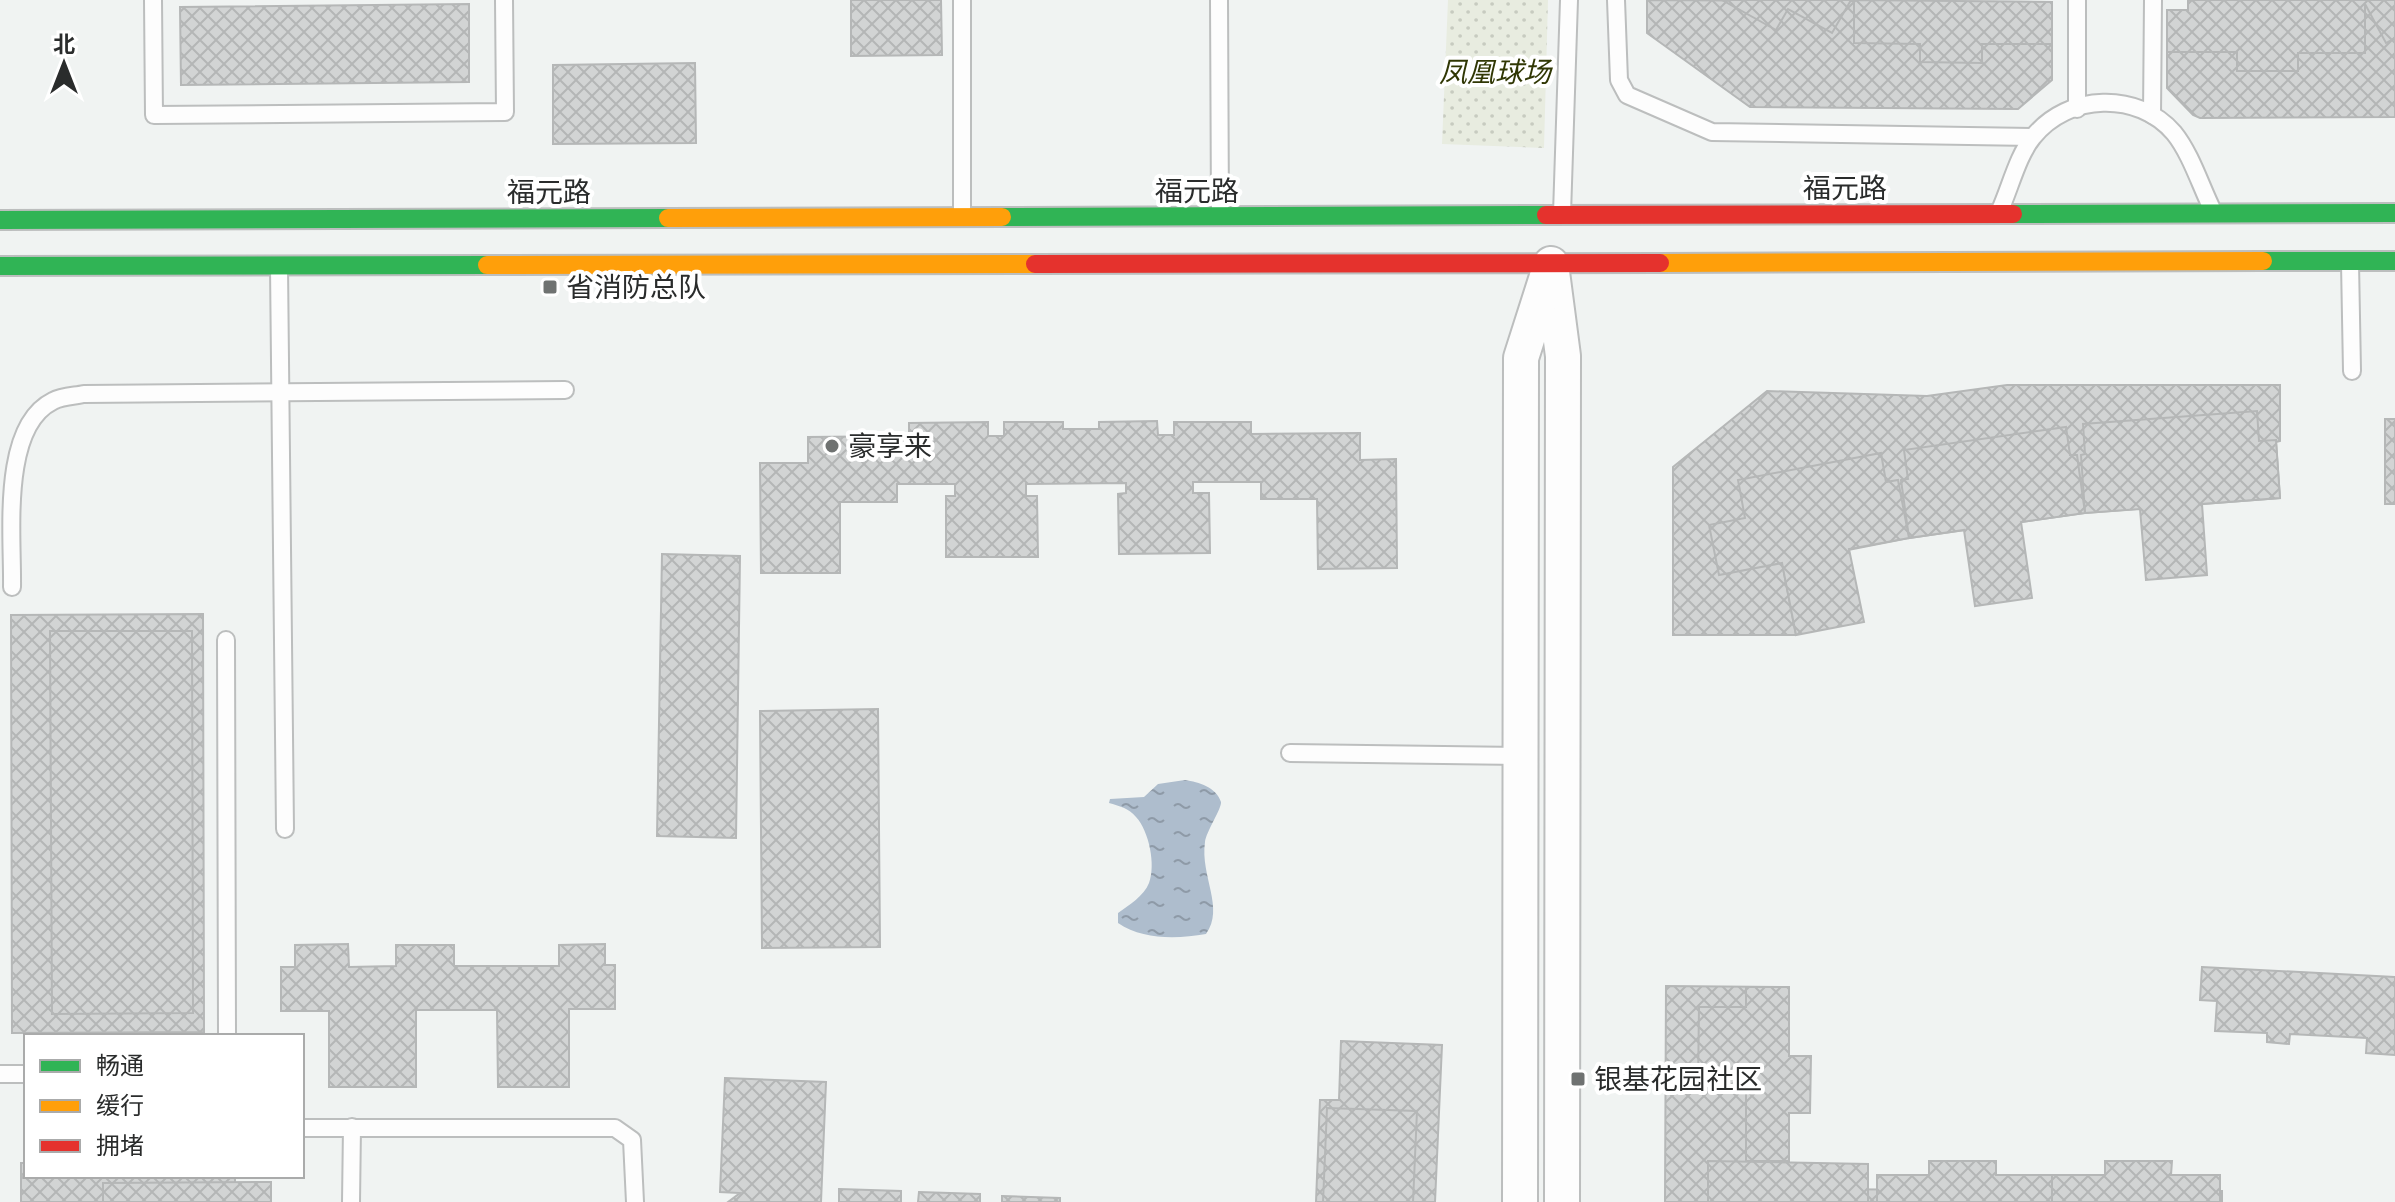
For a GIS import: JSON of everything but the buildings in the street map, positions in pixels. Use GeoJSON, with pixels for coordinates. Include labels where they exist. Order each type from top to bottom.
{"type":"FeatureCollection","features":[{"type":"Feature","properties":{"kind":"main road","name":"福元路"},"geometry":{"type":"LineString","coordinates":[[0,220],[2395,213]]}},
{"type":"Feature","properties":{"kind":"main road"},"geometry":{"type":"LineString","coordinates":[[0,266],[2395,261]]}},
{"type":"Feature","properties":{"kind":"street"},"geometry":{"type":"LineString","coordinates":[[1520,1202],[1521,358],[1551,264]]}},
{"type":"Feature","properties":{"kind":"street"},"geometry":{"type":"LineString","coordinates":[[1551,264],[1563,356],[1562,1202]]}},
{"type":"Feature","properties":{"kind":"lane"},"geometry":{"type":"LineString","coordinates":[[153,0],[154,115],[170,115],[505,112],[504,0]]}},
{"type":"Feature","properties":{"kind":"lane"},"geometry":{"type":"LineString","coordinates":[[962,0],[962,219]]}},
{"type":"Feature","properties":{"kind":"lane"},"geometry":{"type":"LineString","coordinates":[[1219,0],[1220,218]]}},
{"type":"Feature","properties":{"kind":"lane"},"geometry":{"type":"LineString","coordinates":[[1562,217],[1569,0]]}},
{"type":"Feature","properties":{"kind":"lane"},"geometry":{"type":"LineString","coordinates":[[1616,0],[1619,80],[1627,95],[1712,132],[2032,137]]}},
{"type":"Feature","properties":{"kind":"lane"},"geometry":{"type":"LineString","coordinates":[[2077,0],[2077,109]]}},
{"type":"Feature","properties":{"kind":"lane"},"geometry":{"type":"LineString","coordinates":[[2152,115],[2153,0]]}},
{"type":"Feature","properties":{"kind":"lane"},"geometry":{"type":"LineString","coordinates":[[1998,215],[2032,137],[2058,115],[2117,101],[2138,106],[2176,135],[2214,214]]}},
{"type":"Feature","properties":{"kind":"lane"},"geometry":{"type":"LineString","coordinates":[[2350,261],[2352,371]]}},
{"type":"Feature","properties":{"kind":"lane"},"geometry":{"type":"LineString","coordinates":[[279,265],[285,829]]}},
{"type":"Feature","properties":{"kind":"lane"},"geometry":{"type":"LineString","coordinates":[[12,587],[16,455],[24,431],[36,414],[54,400],[84,394],[565,390]]}},
{"type":"Feature","properties":{"kind":"lane"},"geometry":{"type":"LineString","coordinates":[[226,640],[227,1034]]}},
{"type":"Feature","properties":{"kind":"lane"},"geometry":{"type":"LineString","coordinates":[[1290,753],[1520,756]]}},
{"type":"Feature","properties":{"kind":"lane"},"geometry":{"type":"LineString","coordinates":[[0,1074],[24,1074]]}},
{"type":"Feature","properties":{"kind":"lane"},"geometry":{"type":"LineString","coordinates":[[351,1202],[352,1127]]}},
{"type":"Feature","properties":{"kind":"lane"},"geometry":{"type":"LineString","coordinates":[[304,1128],[615,1128],[632,1140],[635,1202]]}},
{"type":"Feature","properties":{"kind":"green space","name":"凤凰球场"},"geometry":{"type":"Polygon","coordinates":[[[1448,0],[1548,0],[1544,148],[1442,144],[1448,0]]]}},
{"type":"Feature","properties":{"kind":"water"},"geometry":{"type":"Polygon","coordinates":[[[1185,780],[1211,789],[1221,802],[1205,842],[1204,855],[1213,902],[1211,924],[1206,934],[1195,936],[1160,937],[1138,933],[1118,923],[1118,913],[1147,888],[1152,867],[1150,848],[1141,823],[1127,809],[1109,803],[1110,799],[1144,797],[1158,784],[1185,780]]]}},
{"type":"Feature","properties":{"kind":"traffic: fast"},"geometry":{"type":"LineString","coordinates":[[2013,214],[2395,213]]}},
{"type":"Feature","properties":{"kind":"traffic: fast"},"geometry":{"type":"LineString","coordinates":[[1002,217],[1546,215]]}},
{"type":"Feature","properties":{"kind":"traffic: fast"},"geometry":{"type":"LineString","coordinates":[[0,220],[668,218]]}},
{"type":"Feature","properties":{"kind":"traffic: fast"},"geometry":{"type":"LineString","coordinates":[[2263,261],[2395,261]]}},
{"type":"Feature","properties":{"kind":"traffic: fast"},"geometry":{"type":"LineString","coordinates":[[0,266],[487,265]]}},
{"type":"Feature","properties":{"kind":"traffic: slow"},"geometry":{"type":"LineString","coordinates":[[668,218],[1002,217]]}},
{"type":"Feature","properties":{"kind":"traffic: slow"},"geometry":{"type":"LineString","coordinates":[[1660,263],[2263,261]]}},
{"type":"Feature","properties":{"kind":"traffic: slow"},"geometry":{"type":"LineString","coordinates":[[487,265],[1035,264]]}},
{"type":"Feature","properties":{"kind":"traffic: jam"},"geometry":{"type":"LineString","coordinates":[[1546,215],[2013,214]]}},
{"type":"Feature","properties":{"kind":"traffic: jam"},"geometry":{"type":"LineString","coordinates":[[1035,264],[1660,263]]}},
{"type":"Feature","properties":{"kind":"place","name":"省消防总队"},"geometry":{"type":"Point","coordinates":[550,287]}},
{"type":"Feature","properties":{"kind":"place","name":"豪享来"},"geometry":{"type":"Point","coordinates":[832,446]}},
{"type":"Feature","properties":{"kind":"place","name":"银基花园社区"},"geometry":{"type":"Point","coordinates":[1578,1079]}}]}
